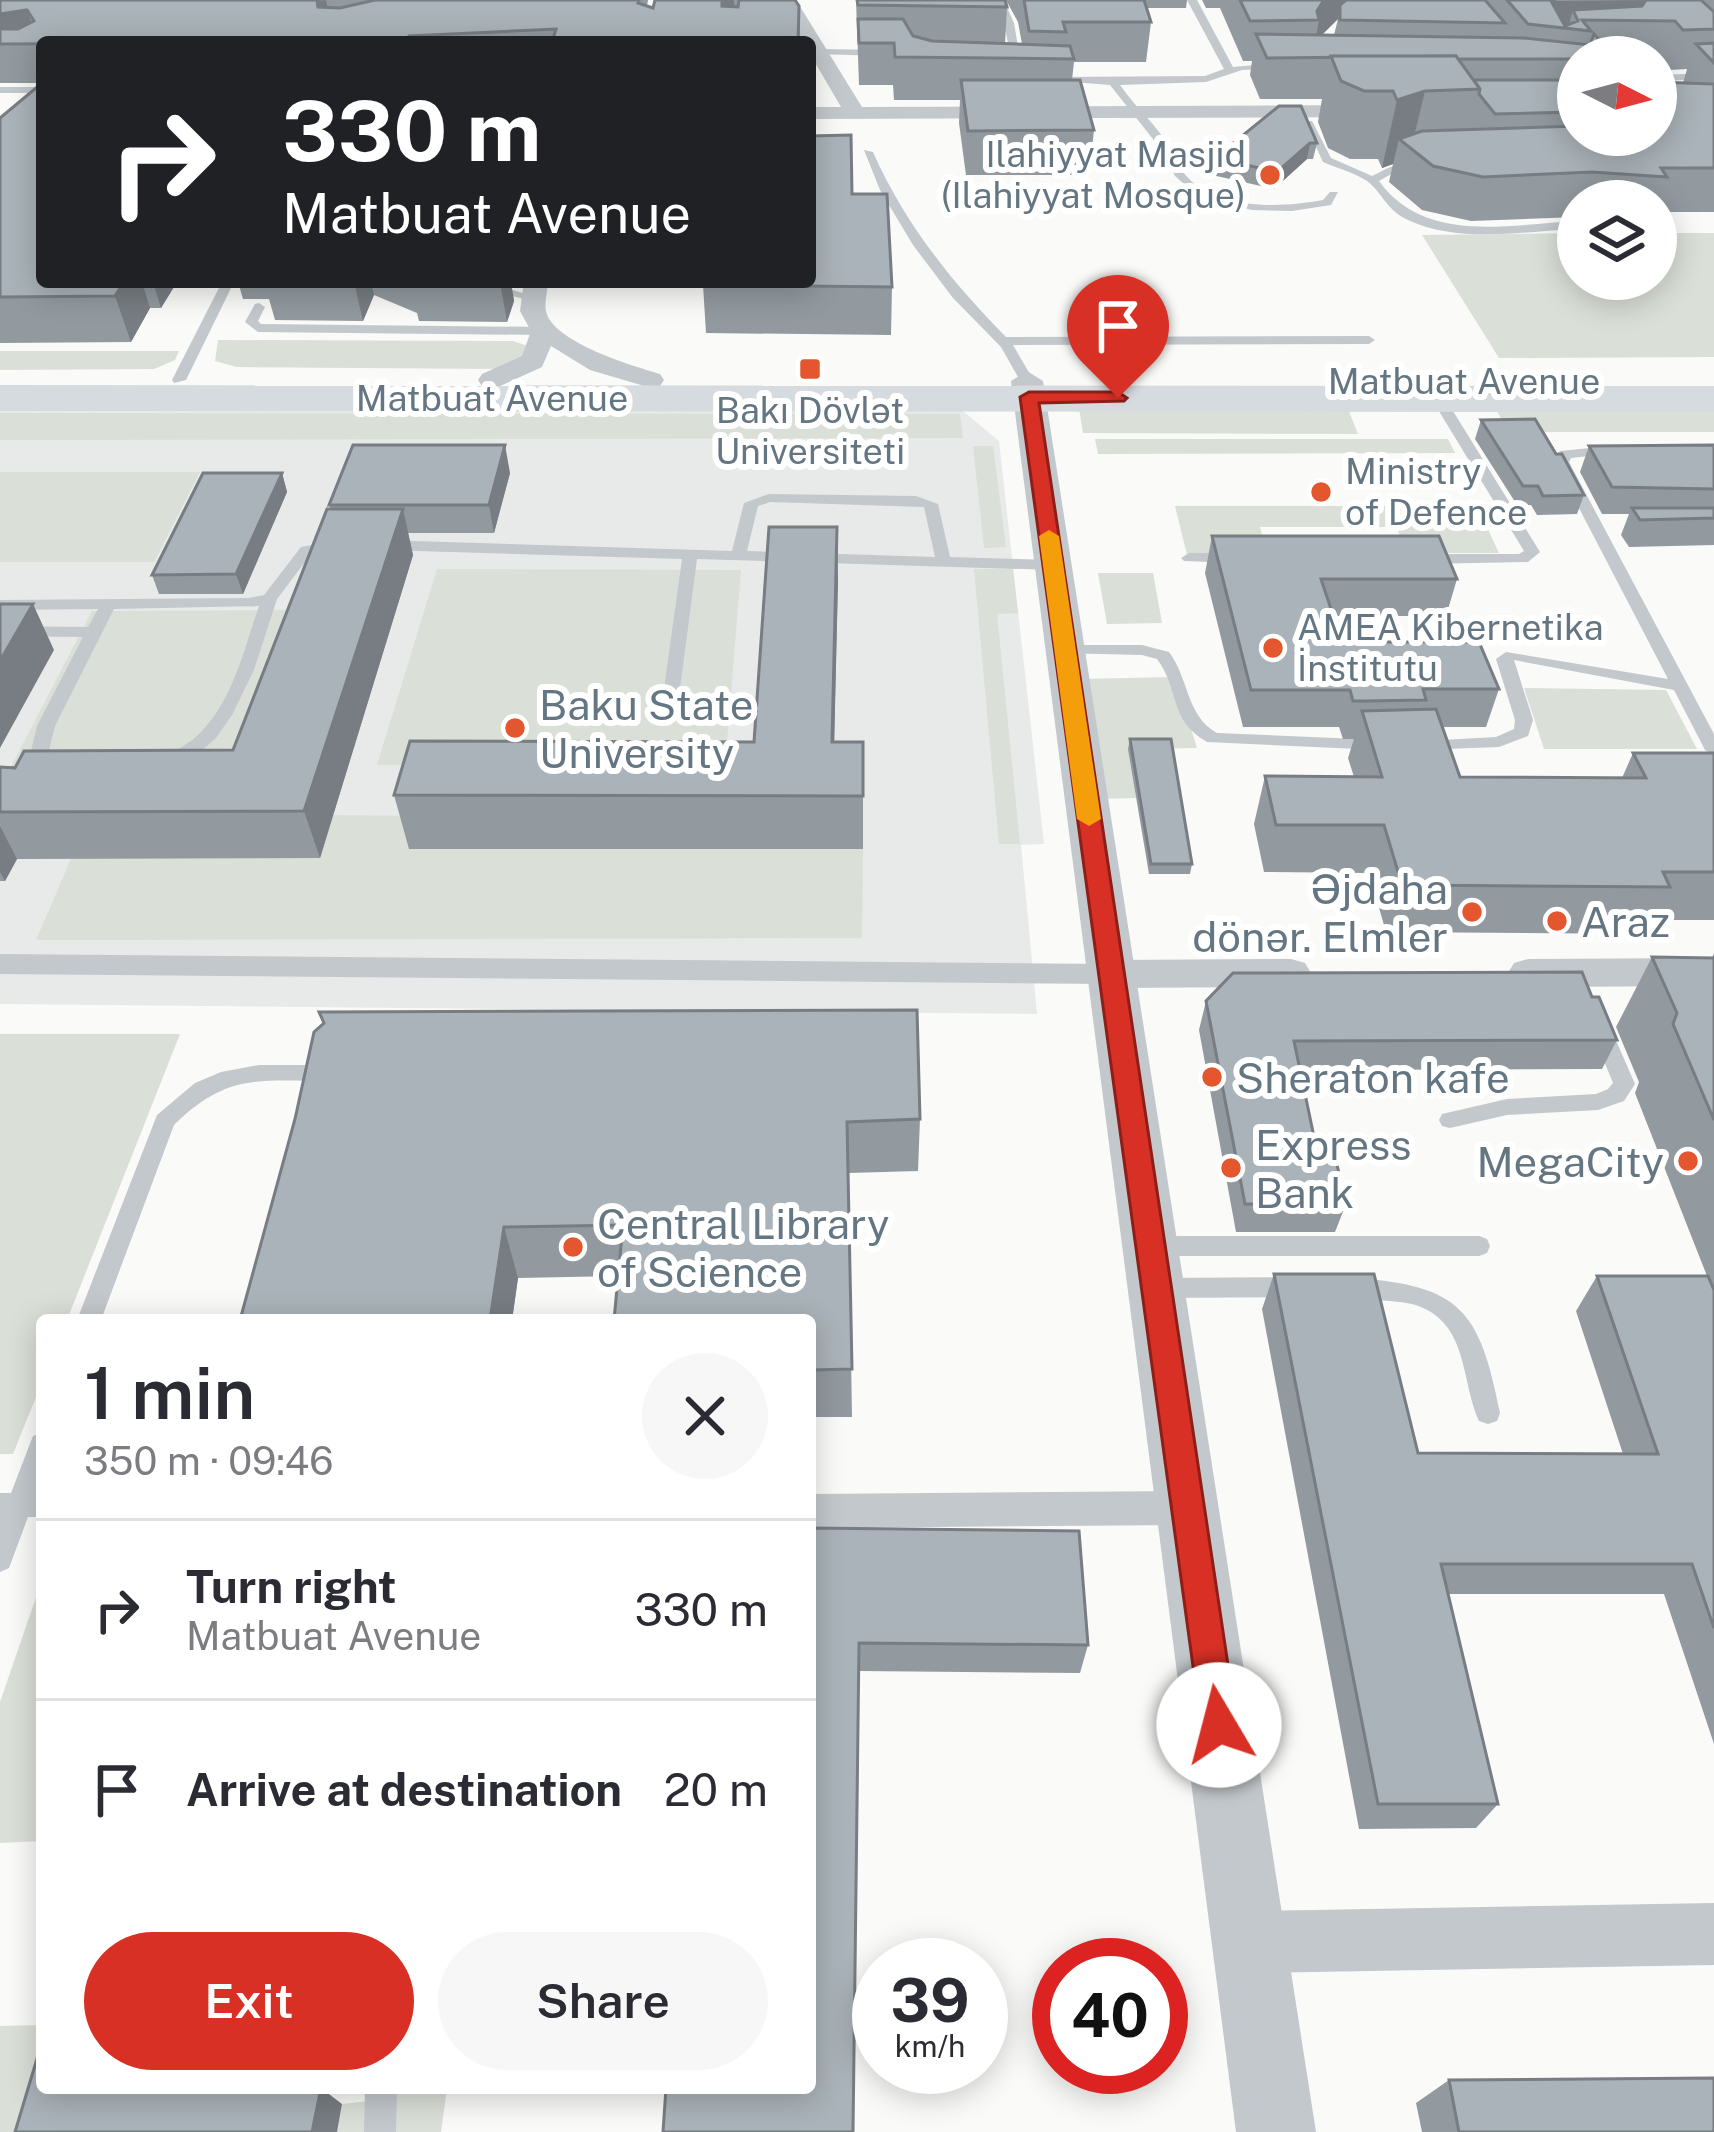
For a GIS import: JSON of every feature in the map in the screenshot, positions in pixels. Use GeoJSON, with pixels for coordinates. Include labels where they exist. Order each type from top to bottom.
{"type":"FeatureCollection","features":[{"type":"Feature","properties":{"kind":"main road","name":"Matbuat Avenue"},"geometry":{"type":"LineString","coordinates":[[0,379],[651,380],[1028,392],[1714,399]]}},
{"type":"Feature","properties":{"kind":"main road","name":"Matbuat Avenue"},"geometry":{"type":"LineString","coordinates":[[0,398],[1714,382]]}},
{"type":"Feature","properties":{"kind":"street"},"geometry":{"type":"LineString","coordinates":[[787,0],[808,36]]}},
{"type":"Feature","properties":{"kind":"street"},"geometry":{"type":"LineString","coordinates":[[816,49],[855,112]]}},
{"type":"Feature","properties":{"kind":"street"},"geometry":{"type":"LineString","coordinates":[[816,112],[1396,111]]}},
{"type":"Feature","properties":{"kind":"street"},"geometry":{"type":"LineString","coordinates":[[491,380],[532,361],[544,331],[534,290]]}},
{"type":"Feature","properties":{"kind":"street"},"geometry":{"type":"LineString","coordinates":[[544,331],[598,364],[651,380]]}},
{"type":"Feature","properties":{"kind":"street"},"geometry":{"type":"LineString","coordinates":[[1028,392],[1276,2132]]}},
{"type":"Feature","properties":{"kind":"street"},"geometry":{"type":"LineString","coordinates":[[0,964],[1333,973]]}},
{"type":"Feature","properties":{"kind":"street"},"geometry":{"type":"LineString","coordinates":[[1489,973],[1586,991],[1714,972]]}},
{"type":"Feature","properties":{"kind":"street"},"geometry":{"type":"LineString","coordinates":[[816,1511],[1187,1508]]}},
{"type":"Feature","properties":{"kind":"street"},"geometry":{"type":"LineString","coordinates":[[1251,1942],[1714,1934]]}},
{"type":"Feature","properties":{"kind":"lane"},"geometry":{"type":"LineString","coordinates":[[998,79],[1020,80],[999,0]]}},
{"type":"Feature","properties":{"kind":"lane"},"geometry":{"type":"LineString","coordinates":[[1192,0],[1230,71]]}},
{"type":"Feature","properties":{"kind":"lane"},"geometry":{"type":"LineString","coordinates":[[818,52],[908,53]]}},
{"type":"Feature","properties":{"kind":"lane"},"geometry":{"type":"LineString","coordinates":[[994,54],[1015,54]]}},
{"type":"Feature","properties":{"kind":"lane"},"geometry":{"type":"LineString","coordinates":[[1043,80],[1206,79],[1230,71],[1288,65]]}},
{"type":"Feature","properties":{"kind":"lane"},"geometry":{"type":"LineString","coordinates":[[1,90],[16,76]]}},
{"type":"Feature","properties":{"kind":"lane"},"geometry":{"type":"LineString","coordinates":[[1677,77],[1714,76]]}},
{"type":"Feature","properties":{"kind":"lane"},"geometry":{"type":"LineString","coordinates":[[1113,82],[1130,112],[1155,132],[1180,177],[1223,200],[1309,207],[1327,203],[1334,194]]}},
{"type":"Feature","properties":{"kind":"lane"},"geometry":{"type":"LineString","coordinates":[[1,90],[36,90]]}},
{"type":"Feature","properties":{"kind":"lane"},"geometry":{"type":"LineString","coordinates":[[1304,111],[1319,153],[1373,179],[1379,192],[1420,224],[1557,225]]}},
{"type":"Feature","properties":{"kind":"lane"},"geometry":{"type":"LineString","coordinates":[[868,152],[882,186],[932,260],[959,297],[1003,341],[1028,392]]}},
{"type":"Feature","properties":{"kind":"lane"},"geometry":{"type":"LineString","coordinates":[[1373,179],[1390,170],[1432,165]]}},
{"type":"Feature","properties":{"kind":"lane"},"geometry":{"type":"LineString","coordinates":[[179,380],[225,288]]}},
{"type":"Feature","properties":{"kind":"lane"},"geometry":{"type":"LineString","coordinates":[[259,307],[251,322],[258,328],[544,331]]}},
{"type":"Feature","properties":{"kind":"lane"},"geometry":{"type":"LineString","coordinates":[[1003,341],[1369,340]]}},
{"type":"Feature","properties":{"kind":"lane"},"geometry":{"type":"LineString","coordinates":[[1408,558],[1523,559],[1532,552],[1438,398]]}},
{"type":"Feature","properties":{"kind":"lane"},"geometry":{"type":"LineString","coordinates":[[1623,450],[1578,450],[1565,454],[1562,462],[1714,750]]}},
{"type":"Feature","properties":{"kind":"lane"},"geometry":{"type":"LineString","coordinates":[[738,556],[752,503],[769,498],[916,500],[931,504],[943,560]]}},
{"type":"Feature","properties":{"kind":"lane"},"geometry":{"type":"LineString","coordinates":[[1596,526],[1619,526]]}},
{"type":"Feature","properties":{"kind":"lane"},"geometry":{"type":"LineString","coordinates":[[152,763],[175,760],[205,742],[226,714],[269,599],[306,550],[320,545],[507,545],[1054,565]]}},
{"type":"Feature","properties":{"kind":"lane"},"geometry":{"type":"LineString","coordinates":[[671,696],[690,554]]}},
{"type":"Feature","properties":{"kind":"lane"},"geometry":{"type":"LineString","coordinates":[[1189,558],[1255,558]]}},
{"type":"Feature","properties":{"kind":"lane"},"geometry":{"type":"LineString","coordinates":[[0,605],[269,599]]}},
{"type":"Feature","properties":{"kind":"lane"},"geometry":{"type":"LineString","coordinates":[[73,769],[57,768],[40,752],[46,726],[108,604]]}},
{"type":"Feature","properties":{"kind":"lane"},"geometry":{"type":"LineString","coordinates":[[0,632],[94,632]]}},
{"type":"Feature","properties":{"kind":"lane"},"geometry":{"type":"LineString","coordinates":[[1064,650],[1142,650],[1163,655],[1174,666],[1186,717],[1194,730],[1213,737],[1286,744],[1426,746],[1510,738],[1522,732],[1524,720],[1504,659],[1512,655],[1680,686]]}},
{"type":"Feature","properties":{"kind":"lane"},"geometry":{"type":"LineString","coordinates":[[1450,1120],[1507,1107],[1598,1102],[1616,1095],[1624,1084],[1586,991]]}},
{"type":"Feature","properties":{"kind":"lane"},"geometry":{"type":"LineString","coordinates":[[91,1314],[165,1121],[181,1104],[203,1084],[235,1074],[328,1073]]}},
{"type":"Feature","properties":{"kind":"lane"},"geometry":{"type":"LineString","coordinates":[[1153,1267],[1479,1246]]}},
{"type":"Feature","properties":{"kind":"lane"},"geometry":{"type":"LineString","coordinates":[[1153,1267],[1322,1287],[1412,1292],[1434,1301],[1466,1330],[1477,1352],[1489,1413]]}},
{"type":"Feature","properties":{"kind":"lane"},"geometry":{"type":"LineString","coordinates":[[0,1559],[36,1461]]}},
{"type":"Feature","properties":{"kind":"lane"},"geometry":{"type":"LineString","coordinates":[[380,2094],[380,2132]]}},
{"type":"Feature","properties":{"kind":"shaded area"},"geometry":{"type":"Polygon","coordinates":[[[1557,233],[1557,300],[1677,300],[1677,233],[1714,233],[1714,357],[1499,358],[1422,235],[1557,233]]]}},
{"type":"Feature","properties":{"kind":"shaded area"},"geometry":{"type":"Polygon","coordinates":[[[218,340],[513,341],[531,347],[526,356],[502,369],[237,367],[215,361],[218,340]]]}},
{"type":"Feature","properties":{"kind":"shaded area"},"geometry":{"type":"Polygon","coordinates":[[[0,351],[179,351],[175,360],[154,369],[0,370],[0,351]]]}},
{"type":"Feature","properties":{"kind":"shaded area"},"geometry":{"type":"Polygon","coordinates":[[[1079,408],[1348,409],[1358,434],[1083,433],[1079,408]]]}},
{"type":"Feature","properties":{"kind":"shaded area"},"geometry":{"type":"Polygon","coordinates":[[[1495,408],[1714,409],[1714,432],[1509,432],[1495,408]]]}},
{"type":"Feature","properties":{"kind":"shaded area","name":"Baku State University"},"geometry":{"type":"Polygon","coordinates":[[[0,410],[963,411],[999,441],[1044,844],[1021,845],[1037,1014],[0,1004],[0,410]]]}},
{"type":"Feature","properties":{"kind":"shaded area"},"geometry":{"type":"Polygon","coordinates":[[[0,413],[960,414],[963,438],[0,440],[0,413]]]}},
{"type":"Feature","properties":{"kind":"shaded area"},"geometry":{"type":"Polygon","coordinates":[[[1095,439],[1448,439],[1455,453],[1098,454],[1095,439]]]}},
{"type":"Feature","properties":{"kind":"shaded area"},"geometry":{"type":"Polygon","coordinates":[[[973,446],[993,446],[1006,547],[984,548],[973,446]]]}},
{"type":"Feature","properties":{"kind":"shaded area"},"geometry":{"type":"Polygon","coordinates":[[[0,472],[200,472],[154,562],[0,562],[0,472]]]}},
{"type":"Feature","properties":{"kind":"shaded area"},"geometry":{"type":"Polygon","coordinates":[[[1175,506],[1477,506],[1499,553],[1408,553],[1396,527],[1260,527],[1267,554],[1187,555],[1175,506]]]}},
{"type":"Feature","properties":{"kind":"shaded area"},"geometry":{"type":"Polygon","coordinates":[[[437,569],[741,570],[725,766],[377,765],[437,569]]]}},
{"type":"Feature","properties":{"kind":"shaded area"},"geometry":{"type":"Polygon","coordinates":[[[974,569],[1013,569],[1018,613],[997,614],[1020,844],[999,844],[974,569]]]}},
{"type":"Feature","properties":{"kind":"shaded area"},"geometry":{"type":"Polygon","coordinates":[[[1098,573],[1153,573],[1162,623],[1107,624],[1098,573]]]}},
{"type":"Feature","properties":{"kind":"shaded area"},"geometry":{"type":"Polygon","coordinates":[[[298,610],[232,785],[1,786],[92,611],[298,610]]]}},
{"type":"Feature","properties":{"kind":"shaded area"},"geometry":{"type":"Polygon","coordinates":[[[1175,677],[1197,748],[1129,749],[1137,798],[1098,799],[1078,679],[1175,677]]]}},
{"type":"Feature","properties":{"kind":"shaded area"},"geometry":{"type":"Polygon","coordinates":[[[1524,688],[1666,690],[1697,749],[1544,749],[1524,688]]]}},
{"type":"Feature","properties":{"kind":"shaded area"},"geometry":{"type":"Polygon","coordinates":[[[333,815],[418,816],[410,849],[863,849],[862,938],[36,940],[71,859],[333,815]]]}},
{"type":"Feature","properties":{"kind":"shaded area"},"geometry":{"type":"Polygon","coordinates":[[[0,1034],[180,1034],[69,1314],[36,1314],[36,1397],[13,1454],[0,1454],[0,1034]]]}},
{"type":"Feature","properties":{"kind":"shaded area"},"geometry":{"type":"Polygon","coordinates":[[[36,1597],[36,1841],[0,1843],[0,1702],[36,1597]]]}},
{"type":"Feature","properties":{"kind":"shaded area"},"geometry":{"type":"Polygon","coordinates":[[[36,2025],[36,2094],[44,2094],[53,2132],[0,2132],[0,2026],[36,2025]]]}},
{"type":"Feature","properties":{"kind":"shaded area"},"geometry":{"type":"Polygon","coordinates":[[[379,2094],[446,2094],[441,2132],[337,2132],[342,2104],[378,2100],[379,2094]]]}},
{"type":"Feature","properties":{"kind":"building"},"geometry":{"type":"Polygon","coordinates":[[[0,0],[320,0],[318,7],[340,8],[375,0],[639,0],[653,8],[655,0],[722,0],[722,6],[738,7],[739,0],[795,0],[799,6],[798,36],[554,36],[556,29],[409,36],[36,36],[36,44],[0,44],[0,29],[18,29],[34,21],[27,10],[0,14],[0,0]]]}},
{"type":"Feature","properties":{"kind":"building"},"geometry":{"type":"Polygon","coordinates":[[[857,0],[1005,0],[1007,7],[858,5],[857,0]]]}},
{"type":"Feature","properties":{"kind":"building"},"geometry":{"type":"Polygon","coordinates":[[[1024,0],[1144,0],[1151,22],[1063,22],[1066,32],[1029,31],[1024,0]]]}},
{"type":"Feature","properties":{"kind":"building"},"geometry":{"type":"Polygon","coordinates":[[[1240,0],[1324,0],[1317,11],[1319,20],[1250,21],[1240,0]]]}},
{"type":"Feature","properties":{"kind":"building"},"geometry":{"type":"Polygon","coordinates":[[[1346,0],[1485,0],[1505,23],[1340,20],[1340,5],[1346,0]]]}},
{"type":"Feature","properties":{"kind":"building"},"geometry":{"type":"Polygon","coordinates":[[[1507,0],[1556,0],[1551,1],[1565,26],[1578,21],[1573,10],[1642,6],[1646,0],[1701,0],[1714,12],[1714,29],[1683,30],[1675,21],[1582,20],[1591,31],[1528,24],[1507,0]]]}},
{"type":"Feature","properties":{"kind":"building"},"geometry":{"type":"Polygon","coordinates":[[[858,19],[903,19],[913,36],[932,41],[1070,46],[1074,59],[895,57],[894,43],[859,43],[858,19]]]}},
{"type":"Feature","properties":{"kind":"building"},"geometry":{"type":"Polygon","coordinates":[[[1256,34],[1557,42],[1557,59],[1267,58],[1256,34]]]}},
{"type":"Feature","properties":{"kind":"building"},"geometry":{"type":"Polygon","coordinates":[[[1714,43],[1714,63],[1696,44],[1714,43]]]}},
{"type":"Feature","properties":{"kind":"building"},"geometry":{"type":"Polygon","coordinates":[[[1331,56],[1456,56],[1480,89],[1425,91],[1397,100],[1393,91],[1364,91],[1341,81],[1331,56]]]}},
{"type":"Feature","properties":{"kind":"building"},"geometry":{"type":"Polygon","coordinates":[[[961,80],[1080,80],[1094,130],[968,131],[961,80]]]}},
{"type":"Feature","properties":{"kind":"building"},"geometry":{"type":"Polygon","coordinates":[[[1474,80],[1557,80],[1557,113],[1495,114],[1474,80]]]}},
{"type":"Feature","properties":{"kind":"building"},"geometry":{"type":"Polygon","coordinates":[[[1677,83],[1714,84],[1714,168],[1661,168],[1667,177],[1592,172],[1483,177],[1433,166],[1399,139],[1422,131],[1557,127],[1557,156],[1677,156],[1677,83]]]}},
{"type":"Feature","properties":{"kind":"building"},"geometry":{"type":"Polygon","coordinates":[[[36,88],[36,288],[120,288],[115,296],[0,297],[0,118],[36,88]]]}},
{"type":"Feature","properties":{"kind":"building"},"geometry":{"type":"Polygon","coordinates":[[[1279,106],[1301,106],[1317,143],[1310,143],[1277,172],[1215,158],[1279,106]]]}},
{"type":"Feature","properties":{"kind":"building"},"geometry":{"type":"Polygon","coordinates":[[[851,135],[852,194],[887,194],[892,287],[816,286],[816,136],[851,135]]]}},
{"type":"Feature","properties":{"kind":"building"},"geometry":{"type":"Polygon","coordinates":[[[1535,419],[1556,454],[1562,454],[1584,495],[1543,496],[1538,486],[1523,486],[1481,420],[1535,419]]]}},
{"type":"Feature","properties":{"kind":"building"},"geometry":{"type":"Polygon","coordinates":[[[353,445],[505,445],[489,505],[329,505],[353,445]]]}},
{"type":"Feature","properties":{"kind":"building"},"geometry":{"type":"Polygon","coordinates":[[[1714,445],[1714,489],[1612,487],[1589,446],[1714,445]]]}},
{"type":"Feature","properties":{"kind":"building"},"geometry":{"type":"Polygon","coordinates":[[[203,473],[282,473],[236,574],[152,575],[203,473]]]}},
{"type":"Feature","properties":{"kind":"building"},"geometry":{"type":"Polygon","coordinates":[[[1632,508],[1714,508],[1714,518],[1640,520],[1632,508]]]}},
{"type":"Feature","properties":{"kind":"building"},"geometry":{"type":"Polygon","coordinates":[[[327,509],[403,509],[304,811],[0,812],[0,767],[15,768],[24,751],[233,750],[327,509]]]}},
{"type":"Feature","properties":{"kind":"building"},"geometry":{"type":"Polygon","coordinates":[[[769,527],[837,527],[832,742],[863,742],[863,796],[394,795],[410,741],[754,742],[769,527]]]}},
{"type":"Feature","properties":{"kind":"building"},"geometry":{"type":"Polygon","coordinates":[[[1212,536],[1439,536],[1457,579],[1321,579],[1342,642],[1479,642],[1499,689],[1423,689],[1426,700],[1364,701],[1353,701],[1350,690],[1251,690],[1212,536]]]}},
{"type":"Feature","properties":{"kind":"building"},"geometry":{"type":"Polygon","coordinates":[[[0,604],[33,604],[0,661],[0,604]]]}},
{"type":"Feature","properties":{"kind":"building"},"geometry":{"type":"Polygon","coordinates":[[[1436,709],[1460,777],[1646,778],[1633,753],[1714,753],[1714,872],[1663,872],[1670,887],[1402,885],[1384,825],[1276,825],[1265,776],[1382,777],[1362,711],[1436,709]]]}},
{"type":"Feature","properties":{"kind":"building"},"geometry":{"type":"Polygon","coordinates":[[[1130,739],[1171,739],[1192,864],[1151,864],[1130,739]]]}},
{"type":"Feature","properties":{"kind":"building"},"geometry":{"type":"Polygon","coordinates":[[[1652,957],[1714,958],[1714,1120],[1673,1024],[1677,1013],[1652,957]]]}},
{"type":"Feature","properties":{"kind":"building"},"geometry":{"type":"Polygon","coordinates":[[[1582,972],[1592,997],[1599,997],[1617,1040],[1294,1041],[1318,1156],[1335,1156],[1346,1204],[1245,1204],[1206,1001],[1233,973],[1582,972]]]}},
{"type":"Feature","properties":{"kind":"building","name":"Central Library of Science"},"geometry":{"type":"Polygon","coordinates":[[[917,1010],[920,1119],[847,1122],[852,1369],[816,1370],[816,1314],[615,1314],[623,1225],[504,1227],[491,1314],[242,1314],[314,1032],[324,1023],[319,1012],[917,1010]]]}},
{"type":"Feature","properties":{"kind":"building"},"geometry":{"type":"Polygon","coordinates":[[[1274,1274],[1374,1274],[1418,1453],[1658,1454],[1597,1276],[1708,1276],[1714,1290],[1714,1628],[1692,1564],[1441,1564],[1498,1804],[1378,1804],[1274,1274]]]}},
{"type":"Feature","properties":{"kind":"building"},"geometry":{"type":"Polygon","coordinates":[[[816,1528],[1079,1531],[1088,1645],[859,1643],[853,2132],[663,2132],[666,2094],[816,2094],[816,1528]]]}},
{"type":"Feature","properties":{"kind":"building"},"geometry":{"type":"Polygon","coordinates":[[[36,2062],[36,2094],[320,2094],[312,2132],[15,2132],[36,2062]]]}},
{"type":"Feature","properties":{"kind":"building"},"geometry":{"type":"Polygon","coordinates":[[[1714,2078],[1714,2132],[1459,2132],[1449,2080],[1714,2078]]]}},
{"type":"Feature","properties":{"kind":"slow traffic"},"geometry":{"type":"LineString","coordinates":[[1049,536],[1089,819]]}},
{"type":"Feature","properties":{"kind":"place","name":"Ilahiyyat Masjid (Ilahiyyat Mosque)"},"geometry":{"type":"Point","coordinates":[1270,175]}},
{"type":"Feature","properties":{"kind":"place","name":"Bakı Dövlət Universiteti"},"geometry":{"type":"Point","coordinates":[810,369]}},
{"type":"Feature","properties":{"kind":"place","name":"Ministry of Defence"},"geometry":{"type":"Point","coordinates":[1321,492]}},
{"type":"Feature","properties":{"kind":"place","name":"AMEA Kibernetika İnstitutu"},"geometry":{"type":"Point","coordinates":[1273,648]}},
{"type":"Feature","properties":{"kind":"place","name":"Baku State University"},"geometry":{"type":"Point","coordinates":[515,728]}},
{"type":"Feature","properties":{"kind":"place","name":"Əjdaha dönər. Elmler"},"geometry":{"type":"Point","coordinates":[1472,912]}},
{"type":"Feature","properties":{"kind":"place","name":"Araz"},"geometry":{"type":"Point","coordinates":[1557,921]}},
{"type":"Feature","properties":{"kind":"place","name":"Sheraton kafe"},"geometry":{"type":"Point","coordinates":[1212,1077]}},
{"type":"Feature","properties":{"kind":"place","name":"MegaCity"},"geometry":{"type":"Point","coordinates":[1688,1161]}},
{"type":"Feature","properties":{"kind":"place","name":"Express Bank"},"geometry":{"type":"Point","coordinates":[1231,1168]}},
{"type":"Feature","properties":{"kind":"place","name":"Central Library of Science"},"geometry":{"type":"Point","coordinates":[573,1247]}},
{"type":"Feature","properties":{"kind":"route"},"geometry":{"type":"LineString","coordinates":[[1118,398],[1029,397],[1219,1725]]}}]}
